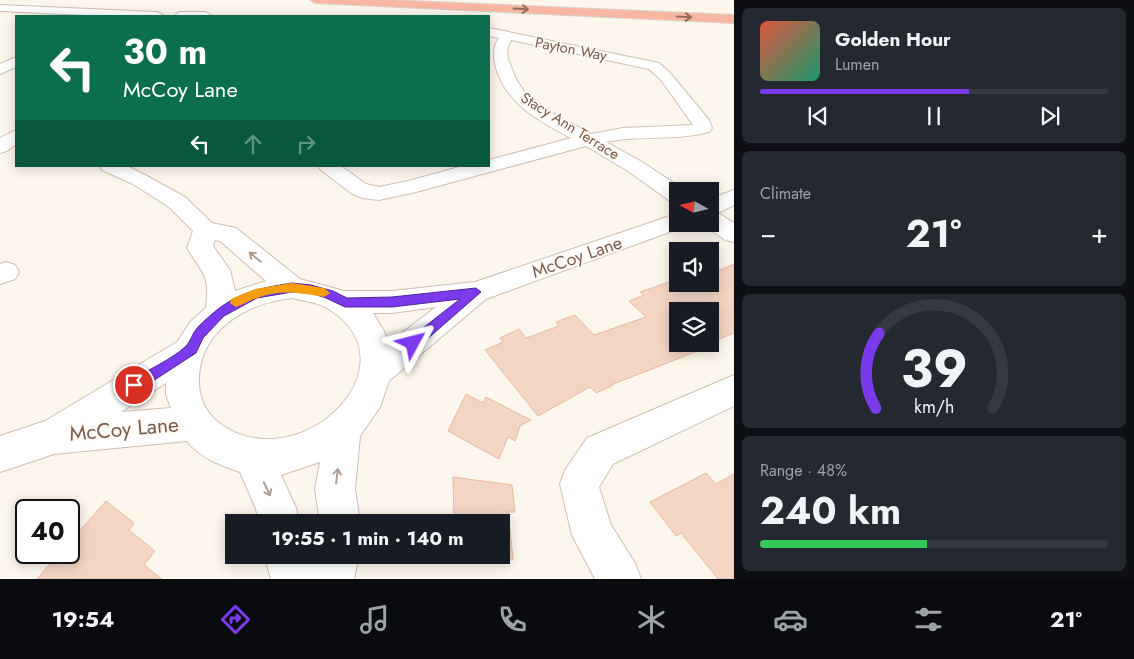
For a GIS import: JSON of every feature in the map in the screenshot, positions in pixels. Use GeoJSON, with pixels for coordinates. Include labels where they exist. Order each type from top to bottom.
{"type":"FeatureCollection","features":[{"type":"Feature","properties":{"kind":"highway"},"geometry":{"type":"LineString","coordinates":[[315,0],[734,19]]}},
{"type":"Feature","properties":{"kind":"highway"},"geometry":{"type":"LineString","coordinates":[[526,0],[734,9]]}},
{"type":"Feature","properties":{"kind":"street"},"geometry":{"type":"LineString","coordinates":[[0,8],[157,15]]}},
{"type":"Feature","properties":{"kind":"street","name":"Payton Way"},"geometry":{"type":"LineString","coordinates":[[490,32],[654,66],[666,77],[700,120],[703,128],[693,132],[636,132],[611,135],[591,141]]}},
{"type":"Feature","properties":{"kind":"street","name":"Stacy Ann Terrace"},"geometry":{"type":"LineString","coordinates":[[508,36],[502,40],[499,49],[510,86],[524,101],[621,158],[669,190]]}},
{"type":"Feature","properties":{"kind":"street"},"geometry":{"type":"LineString","coordinates":[[0,70],[15,62]]}},
{"type":"Feature","properties":{"kind":"street"},"geometry":{"type":"LineString","coordinates":[[0,74],[15,78]]}},
{"type":"Feature","properties":{"kind":"street"},"geometry":{"type":"LineString","coordinates":[[7,141],[15,126]]}},
{"type":"Feature","properties":{"kind":"street"},"geometry":{"type":"LineString","coordinates":[[490,166],[591,141]]}},
{"type":"Feature","properties":{"kind":"street"},"geometry":{"type":"LineString","coordinates":[[111,167],[140,180],[178,202],[205,230],[227,234],[292,288]]}},
{"type":"Feature","properties":{"kind":"street"},"geometry":{"type":"LineString","coordinates":[[329,167],[350,183],[371,193],[398,190],[484,167]]}},
{"type":"Feature","properties":{"kind":"street"},"geometry":{"type":"LineString","coordinates":[[719,204],[734,197]]}},
{"type":"Feature","properties":{"kind":"street","name":"McCoy Lane"},"geometry":{"type":"LineString","coordinates":[[345,302],[392,302],[476,292],[669,224]]}},
{"type":"Feature","properties":{"kind":"street"},"geometry":{"type":"LineString","coordinates":[[719,224],[734,234]]}},
{"type":"Feature","properties":{"kind":"street"},"geometry":{"type":"LineString","coordinates":[[205,230],[200,248],[214,263],[222,287],[220,312]]}},
{"type":"Feature","properties":{"kind":"street"},"geometry":{"type":"LineString","coordinates":[[292,288],[311,289],[329,294],[345,302],[360,315],[370,332],[376,351],[376,372],[370,392],[359,412],[343,429],[323,443],[301,453],[276,458],[252,458],[225,450],[203,435],[188,415],[182,392],[185,362],[198,335],[220,312],[255,294],[292,288]]}},
{"type":"Feature","properties":{"kind":"street","name":"McCoy Lane"},"geometry":{"type":"LineString","coordinates":[[376,372],[476,292]]}},
{"type":"Feature","properties":{"kind":"street","name":"McCoy Lane"},"geometry":{"type":"LineString","coordinates":[[54,436],[191,350]]}},
{"type":"Feature","properties":{"kind":"street"},"geometry":{"type":"LineString","coordinates":[[619,579],[593,535],[579,484],[600,451],[734,390]]}},
{"type":"Feature","properties":{"kind":"street","name":"McCoy Lane"},"geometry":{"type":"LineString","coordinates":[[0,454],[54,436],[194,423]]}},
{"type":"Feature","properties":{"kind":"street"},"geometry":{"type":"LineString","coordinates":[[339,514],[335,490],[343,429]]}},
{"type":"Feature","properties":{"kind":"street"},"geometry":{"type":"LineString","coordinates":[[252,458],[277,514]]}},
{"type":"Feature","properties":{"kind":"street"},"geometry":{"type":"LineString","coordinates":[[287,564],[298,579]]}},
{"type":"Feature","properties":{"kind":"street"},"geometry":{"type":"LineString","coordinates":[[332,579],[336,564]]}},
{"type":"Feature","properties":{"kind":"building"},"geometry":{"type":"Polygon","coordinates":[[[734,264],[734,333],[719,339],[719,302],[669,302],[669,352],[695,352],[611,385],[596,393],[590,387],[538,416],[485,350],[503,342],[500,338],[519,329],[526,338],[559,326],[556,322],[575,315],[594,335],[646,317],[629,301],[644,295],[640,292],[669,282],[669,292],[719,292],[719,270],[734,264]]]}},
{"type":"Feature","properties":{"kind":"building"},"geometry":{"type":"Polygon","coordinates":[[[466,394],[483,403],[486,397],[531,420],[520,426],[515,441],[508,437],[499,459],[448,431],[466,394]]]}},
{"type":"Feature","properties":{"kind":"building"},"geometry":{"type":"Polygon","coordinates":[[[706,473],[716,484],[734,474],[734,579],[718,579],[681,533],[676,536],[650,502],[706,473]]]}},
{"type":"Feature","properties":{"kind":"building"},"geometry":{"type":"Polygon","coordinates":[[[453,477],[512,485],[515,512],[508,512],[508,514],[454,514],[453,477]]]}},
{"type":"Feature","properties":{"kind":"building"},"geometry":{"type":"Polygon","coordinates":[[[106,501],[134,523],[129,530],[155,551],[144,565],[162,579],[37,579],[50,564],[80,564],[80,531],[106,501]]]}},
{"type":"Feature","properties":{"kind":"building"},"geometry":{"type":"Polygon","coordinates":[[[510,531],[513,559],[510,559],[510,531]]]}},
{"type":"Feature","properties":{"kind":"slow traffic"},"geometry":{"type":"LineString","coordinates":[[236,303],[255,294],[273,289],[311,289],[324,293]]}},
{"type":"Feature","properties":{"kind":"route"},"geometry":{"type":"LineString","coordinates":[[134,385],[191,350],[198,335],[220,312],[255,294],[273,289],[311,289],[329,294],[345,302],[392,302],[476,292],[413,343]]}}]}
